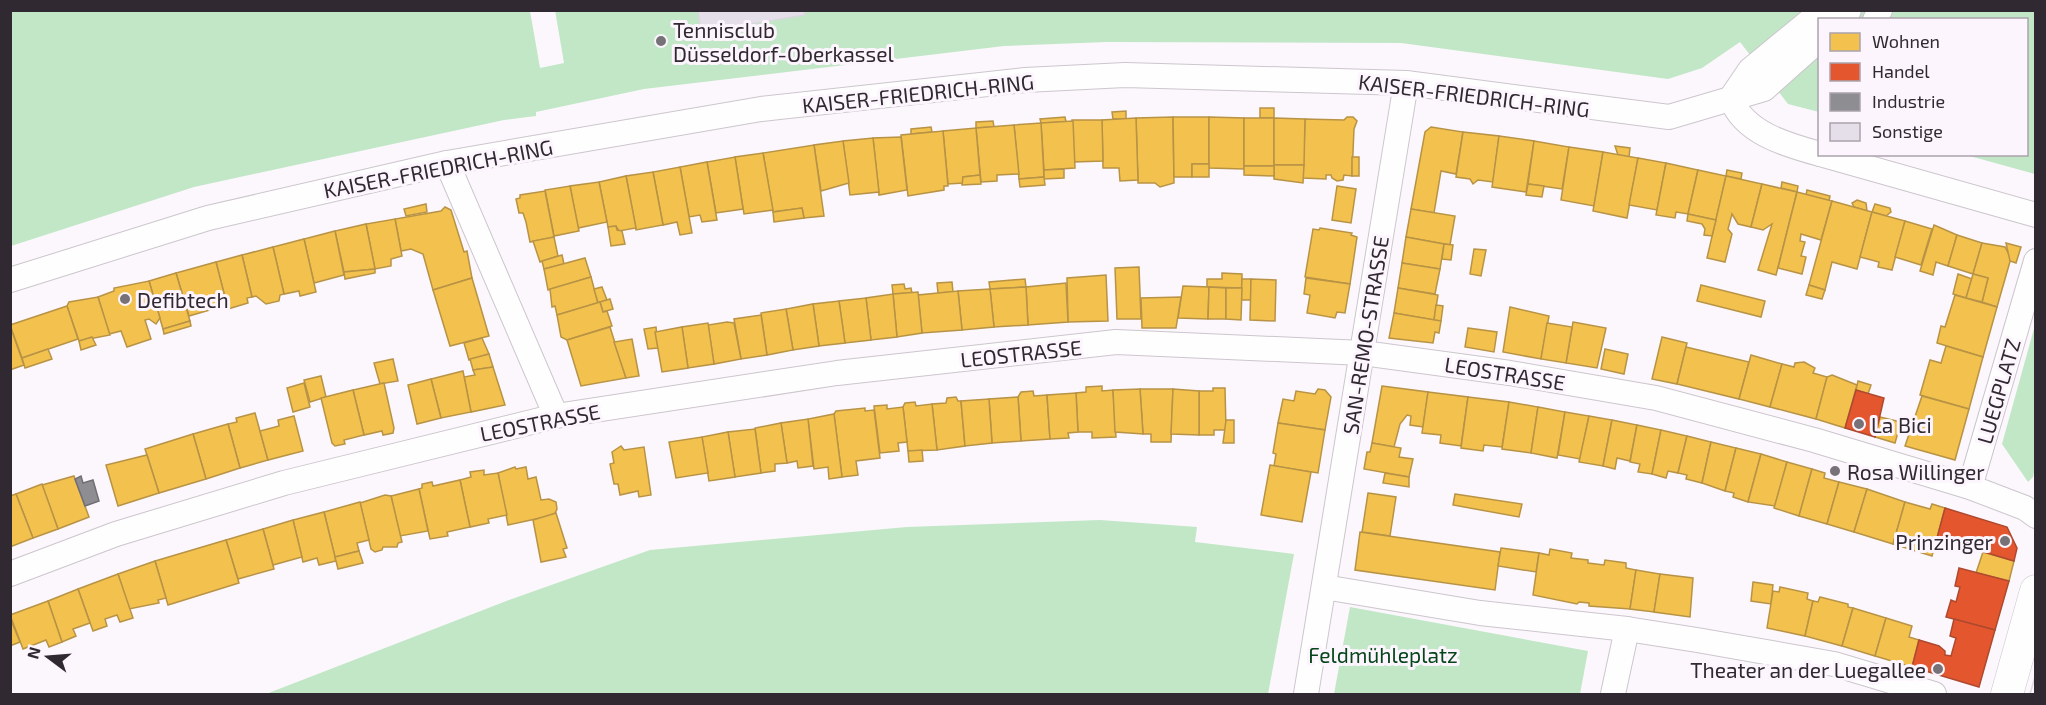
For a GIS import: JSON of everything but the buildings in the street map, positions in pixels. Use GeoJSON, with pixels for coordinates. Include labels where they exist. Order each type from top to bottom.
{"type":"FeatureCollection","features":[{"type":"Feature","properties":{"kind":"main road"},"geometry":{"type":"LineString","coordinates":[[2007,694],[2036,591]]}},
{"type":"Feature","properties":{"kind":"street"},"geometry":{"type":"LineString","coordinates":[[1818,153],[1759,131],[1736,111],[1731,98],[1750,70],[1823,10]]}},
{"type":"Feature","properties":{"kind":"street","name":"KAISER-FRIEDRICH-RING"},"geometry":{"type":"LineString","coordinates":[[10,280],[208,218],[447,163],[761,110],[1025,80],[1125,75],[1406,83],[1669,117],[1764,89],[1818,41]]}},
{"type":"Feature","properties":{"kind":"street","name":"SAN-REMO-STRASSE"},"geometry":{"type":"LineString","coordinates":[[1324,587],[1406,83]]}},
{"type":"Feature","properties":{"kind":"street"},"geometry":{"type":"LineString","coordinates":[[1834,156],[1875,162],[2036,215]]}},
{"type":"Feature","properties":{"kind":"street"},"geometry":{"type":"LineString","coordinates":[[447,163],[556,416]]}},
{"type":"Feature","properties":{"kind":"street","name":"LUEGPLATZ"},"geometry":{"type":"LineString","coordinates":[[1970,487],[2036,261]]}},
{"type":"Feature","properties":{"kind":"street","name":"LEOSTRASSE"},"geometry":{"type":"LineString","coordinates":[[10,574],[116,534],[285,483],[556,416],[837,374],[1116,342],[1363,353],[1510,372],[1656,399],[1780,430],[1970,487],[2018,505],[2036,516]]}},
{"type":"Feature","properties":{"kind":"street"},"geometry":{"type":"LineString","coordinates":[[1306,694],[1324,587],[1480,613],[1627,629],[1834,664],[1934,694]]}},
{"type":"Feature","properties":{"kind":"street"},"geometry":{"type":"LineString","coordinates":[[1613,694],[1627,629]]}},
{"type":"Feature","properties":{"kind":"green space"},"geometry":{"type":"Polygon","coordinates":[[[555,10],[2035,11],[2035,174],[1970,156],[2028,156],[2028,18],[1818,18],[1818,112],[1788,104],[1740,42],[1702,68],[1668,79],[1401,43],[1107,42],[1004,46],[644,89],[536,112],[536,116],[504,120],[194,187],[11,246],[10,11],[530,11],[540,68],[564,63],[555,10]]]}},
{"type":"Feature","properties":{"kind":"green space"},"geometry":{"type":"Polygon","coordinates":[[[2035,325],[2035,468],[2033,477],[2028,482],[2002,444],[2035,325]]]}},
{"type":"Feature","properties":{"kind":"green space"},"geometry":{"type":"Polygon","coordinates":[[[1100,520],[1197,527],[1195,542],[1294,554],[1268,694],[266,694],[509,600],[650,550],[907,527],[1100,520]]]}},
{"type":"Feature","properties":{"kind":"green space","name":"Feldmühleplatz"},"geometry":{"type":"Polygon","coordinates":[[[1350,607],[1588,651],[1580,694],[1334,694],[1350,607]]]}},
{"type":"Feature","properties":{"kind":"tram line"},"geometry":{"type":"LineString","coordinates":[[2030,694],[2036,673]]}},
{"type":"Feature","properties":{"kind":"place","name":"Tennisclub Düsseldorf-Oberkassel"},"geometry":{"type":"Point","coordinates":[661,41]}},
{"type":"Feature","properties":{"kind":"place","name":"Defibtech"},"geometry":{"type":"Point","coordinates":[125,299]}},
{"type":"Feature","properties":{"kind":"place","name":"La Bici"},"geometry":{"type":"Point","coordinates":[1859,424]}},
{"type":"Feature","properties":{"kind":"place","name":"Rosa Willinger"},"geometry":{"type":"Point","coordinates":[1835,471]}},
{"type":"Feature","properties":{"kind":"place","name":"Prinzinger"},"geometry":{"type":"Point","coordinates":[2005,541]}},
{"type":"Feature","properties":{"kind":"place","name":"Theater an der Luegallee"},"geometry":{"type":"Point","coordinates":[1938,669]}}]}
